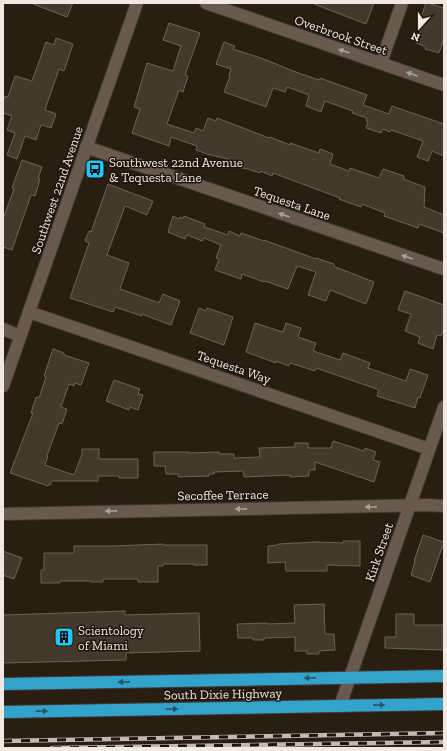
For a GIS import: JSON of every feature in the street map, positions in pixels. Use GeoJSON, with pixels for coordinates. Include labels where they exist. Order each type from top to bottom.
{"type":"FeatureCollection","features":[{"type":"Feature","properties":{"kind":"highway","name":"South Dixie Highway"},"geometry":{"type":"LineString","coordinates":[[3,684],[444,676]]}},
{"type":"Feature","properties":{"kind":"highway","name":"South Dixie Highway"},"geometry":{"type":"LineString","coordinates":[[3,712],[444,704]]}},
{"type":"Feature","properties":{"kind":"street","name":"Southwest 22nd Avenue"},"geometry":{"type":"LineString","coordinates":[[3,386],[137,3]]}},
{"type":"Feature","properties":{"kind":"street","name":"Overbrook Street"},"geometry":{"type":"LineString","coordinates":[[206,3],[444,85]]}},
{"type":"Feature","properties":{"kind":"street"},"geometry":{"type":"LineString","coordinates":[[381,63],[402,3]]}},
{"type":"Feature","properties":{"kind":"street","name":"Tequesta Lane"},"geometry":{"type":"LineString","coordinates":[[86,147],[444,270]]}},
{"type":"Feature","properties":{"kind":"street","name":"Tequesta Way"},"geometry":{"type":"LineString","coordinates":[[29,312],[429,449]]}},
{"type":"Feature","properties":{"kind":"street"},"geometry":{"type":"LineString","coordinates":[[3,329],[20,336]]}},
{"type":"Feature","properties":{"kind":"street","name":"Kirk Street"},"geometry":{"type":"LineString","coordinates":[[340,706],[444,407]]}},
{"type":"Feature","properties":{"kind":"street","name":"Secoffee Terrace"},"geometry":{"type":"LineString","coordinates":[[3,514],[444,506]]}},
{"type":"Feature","properties":{"kind":"building"},"geometry":{"type":"Polygon","coordinates":[[[33,3],[73,3],[67,17],[33,3]]]}},
{"type":"Feature","properties":{"kind":"building"},"geometry":{"type":"Polygon","coordinates":[[[314,3],[374,3],[366,24],[314,3]]]}},
{"type":"Feature","properties":{"kind":"building"},"geometry":{"type":"Polygon","coordinates":[[[426,3],[444,8],[444,38],[439,53],[425,49],[426,47],[416,43],[424,21],[420,20],[426,3]]]}},
{"type":"Feature","properties":{"kind":"building"},"geometry":{"type":"Polygon","coordinates":[[[169,23],[200,33],[185,75],[188,76],[183,92],[179,90],[167,124],[194,133],[196,128],[203,131],[208,118],[216,121],[217,118],[290,145],[290,143],[319,153],[320,149],[333,154],[330,164],[349,171],[350,168],[379,178],[383,169],[404,176],[403,179],[425,187],[424,207],[444,215],[444,233],[419,224],[418,228],[384,216],[385,213],[362,204],[361,207],[273,173],[272,176],[261,171],[260,173],[237,167],[227,163],[228,159],[196,150],[197,146],[171,137],[169,146],[132,133],[140,109],[134,107],[147,63],[173,71],[181,46],[163,40],[169,23]]]}},
{"type":"Feature","properties":{"kind":"building"},"geometry":{"type":"Polygon","coordinates":[[[56,38],[73,44],[64,71],[59,69],[45,110],[56,114],[51,128],[41,125],[36,140],[25,136],[17,159],[7,155],[15,133],[7,130],[12,116],[3,113],[3,102],[5,96],[8,97],[15,76],[32,81],[46,42],[54,45],[56,38]]]}},
{"type":"Feature","properties":{"kind":"building"},"geometry":{"type":"Polygon","coordinates":[[[224,42],[235,46],[233,49],[319,80],[320,78],[367,95],[363,105],[389,114],[392,106],[444,124],[444,156],[432,151],[428,161],[417,157],[423,141],[391,130],[390,132],[383,129],[381,133],[366,128],[368,121],[366,121],[367,118],[352,113],[353,111],[325,101],[321,112],[306,106],[309,95],[287,87],[285,92],[273,88],[266,107],[224,92],[231,69],[216,64],[224,42]]]}},
{"type":"Feature","properties":{"kind":"building"},"geometry":{"type":"Polygon","coordinates":[[[22,160],[42,167],[35,196],[31,195],[12,250],[3,247],[3,219],[14,189],[12,188],[22,160]]]}},
{"type":"Feature","properties":{"kind":"building"},"geometry":{"type":"Polygon","coordinates":[[[108,184],[153,201],[147,215],[125,206],[107,255],[129,263],[120,289],[159,303],[163,294],[180,301],[171,325],[142,314],[142,316],[115,307],[113,312],[70,298],[89,243],[85,241],[89,231],[91,232],[108,184]]]}},
{"type":"Feature","properties":{"kind":"building"},"geometry":{"type":"Polygon","coordinates":[[[173,216],[179,219],[180,217],[183,218],[184,216],[205,224],[204,227],[228,235],[229,231],[240,236],[241,233],[264,240],[334,264],[333,266],[374,282],[366,304],[330,290],[326,301],[308,295],[316,272],[297,266],[288,289],[242,274],[241,279],[215,270],[219,259],[216,258],[221,245],[204,238],[202,241],[187,235],[185,239],[168,232],[173,216]]]}},
{"type":"Feature","properties":{"kind":"building"},"geometry":{"type":"Polygon","coordinates":[[[405,291],[444,305],[444,329],[441,336],[437,335],[433,349],[418,343],[420,337],[405,331],[411,314],[398,310],[405,291]]]}},
{"type":"Feature","properties":{"kind":"building"},"geometry":{"type":"Polygon","coordinates":[[[199,308],[206,311],[207,308],[233,317],[224,345],[190,333],[199,308]]]}},
{"type":"Feature","properties":{"kind":"building"},"geometry":{"type":"Polygon","coordinates":[[[255,323],[283,332],[286,323],[301,328],[298,337],[316,343],[313,351],[340,360],[343,353],[370,363],[368,368],[406,381],[410,369],[428,375],[420,398],[418,397],[415,408],[377,396],[379,390],[316,368],[315,371],[290,363],[289,366],[246,352],[255,323]]]}},
{"type":"Feature","properties":{"kind":"building"},"geometry":{"type":"Polygon","coordinates":[[[53,349],[64,353],[64,355],[89,363],[81,385],[75,383],[74,386],[69,384],[61,407],[67,409],[62,424],[59,423],[45,465],[74,475],[82,454],[82,449],[99,449],[99,459],[138,459],[138,478],[98,476],[98,481],[52,481],[48,486],[10,473],[33,413],[31,413],[36,397],[39,398],[46,377],[44,376],[53,349]]]}},
{"type":"Feature","properties":{"kind":"building"},"geometry":{"type":"Polygon","coordinates":[[[114,380],[140,389],[138,394],[143,395],[138,410],[130,407],[129,410],[106,401],[114,380]]]}},
{"type":"Feature","properties":{"kind":"building"},"geometry":{"type":"Polygon","coordinates":[[[333,441],[364,451],[365,448],[376,452],[373,460],[380,462],[374,482],[315,462],[315,470],[309,470],[309,476],[290,477],[290,475],[244,477],[243,471],[214,472],[214,474],[209,474],[209,476],[178,477],[178,474],[166,474],[165,466],[154,466],[154,452],[219,452],[219,454],[234,454],[234,458],[260,457],[259,448],[295,447],[295,443],[308,443],[308,448],[331,448],[333,441]]]}},
{"type":"Feature","properties":{"kind":"building"},"geometry":{"type":"Polygon","coordinates":[[[423,535],[444,542],[430,582],[411,575],[423,535]]]}},
{"type":"Feature","properties":{"kind":"building"},"geometry":{"type":"Polygon","coordinates":[[[343,541],[360,541],[360,566],[327,565],[327,571],[286,571],[285,562],[268,563],[268,546],[315,542],[343,543],[343,541]]]}},
{"type":"Feature","properties":{"kind":"building"},"geometry":{"type":"Polygon","coordinates":[[[163,544],[207,545],[207,565],[163,564],[163,566],[158,566],[158,582],[138,582],[138,579],[103,579],[103,582],[60,581],[60,583],[41,583],[41,570],[44,570],[44,553],[74,553],[74,546],[163,544]]]}},
{"type":"Feature","properties":{"kind":"building"},"geometry":{"type":"Polygon","coordinates":[[[3,551],[22,558],[14,579],[3,575],[3,551]]]}},
{"type":"Feature","properties":{"kind":"building"},"geometry":{"type":"Polygon","coordinates":[[[324,604],[325,634],[334,634],[335,650],[319,651],[319,654],[307,654],[307,651],[295,651],[295,637],[264,638],[264,640],[238,638],[237,624],[295,623],[294,605],[324,604]]]}},
{"type":"Feature","properties":{"kind":"building","name":"Scientology of Miami"},"geometry":{"type":"Polygon","coordinates":[[[125,611],[125,615],[199,613],[200,651],[126,653],[126,660],[3,663],[3,615],[125,611]]]}},
{"type":"Feature","properties":{"kind":"building"},"geometry":{"type":"Polygon","coordinates":[[[396,614],[414,614],[414,625],[444,625],[444,650],[385,648],[385,637],[396,637],[396,614]]]}},
{"type":"Feature","properties":{"kind":"railway"},"geometry":{"type":"LineString","coordinates":[[3,741],[444,733]]}},
{"type":"Feature","properties":{"kind":"railway"},"geometry":{"type":"LineString","coordinates":[[52,748],[444,742]]}},
{"type":"Feature","properties":{"kind":"place","name":"Southwest 22nd Avenue & Tequesta Lane"},"geometry":{"type":"Point","coordinates":[95,169]}},
{"type":"Feature","properties":{"kind":"place","name":"Scientology of Miami"},"geometry":{"type":"Point","coordinates":[64,637]}}]}
